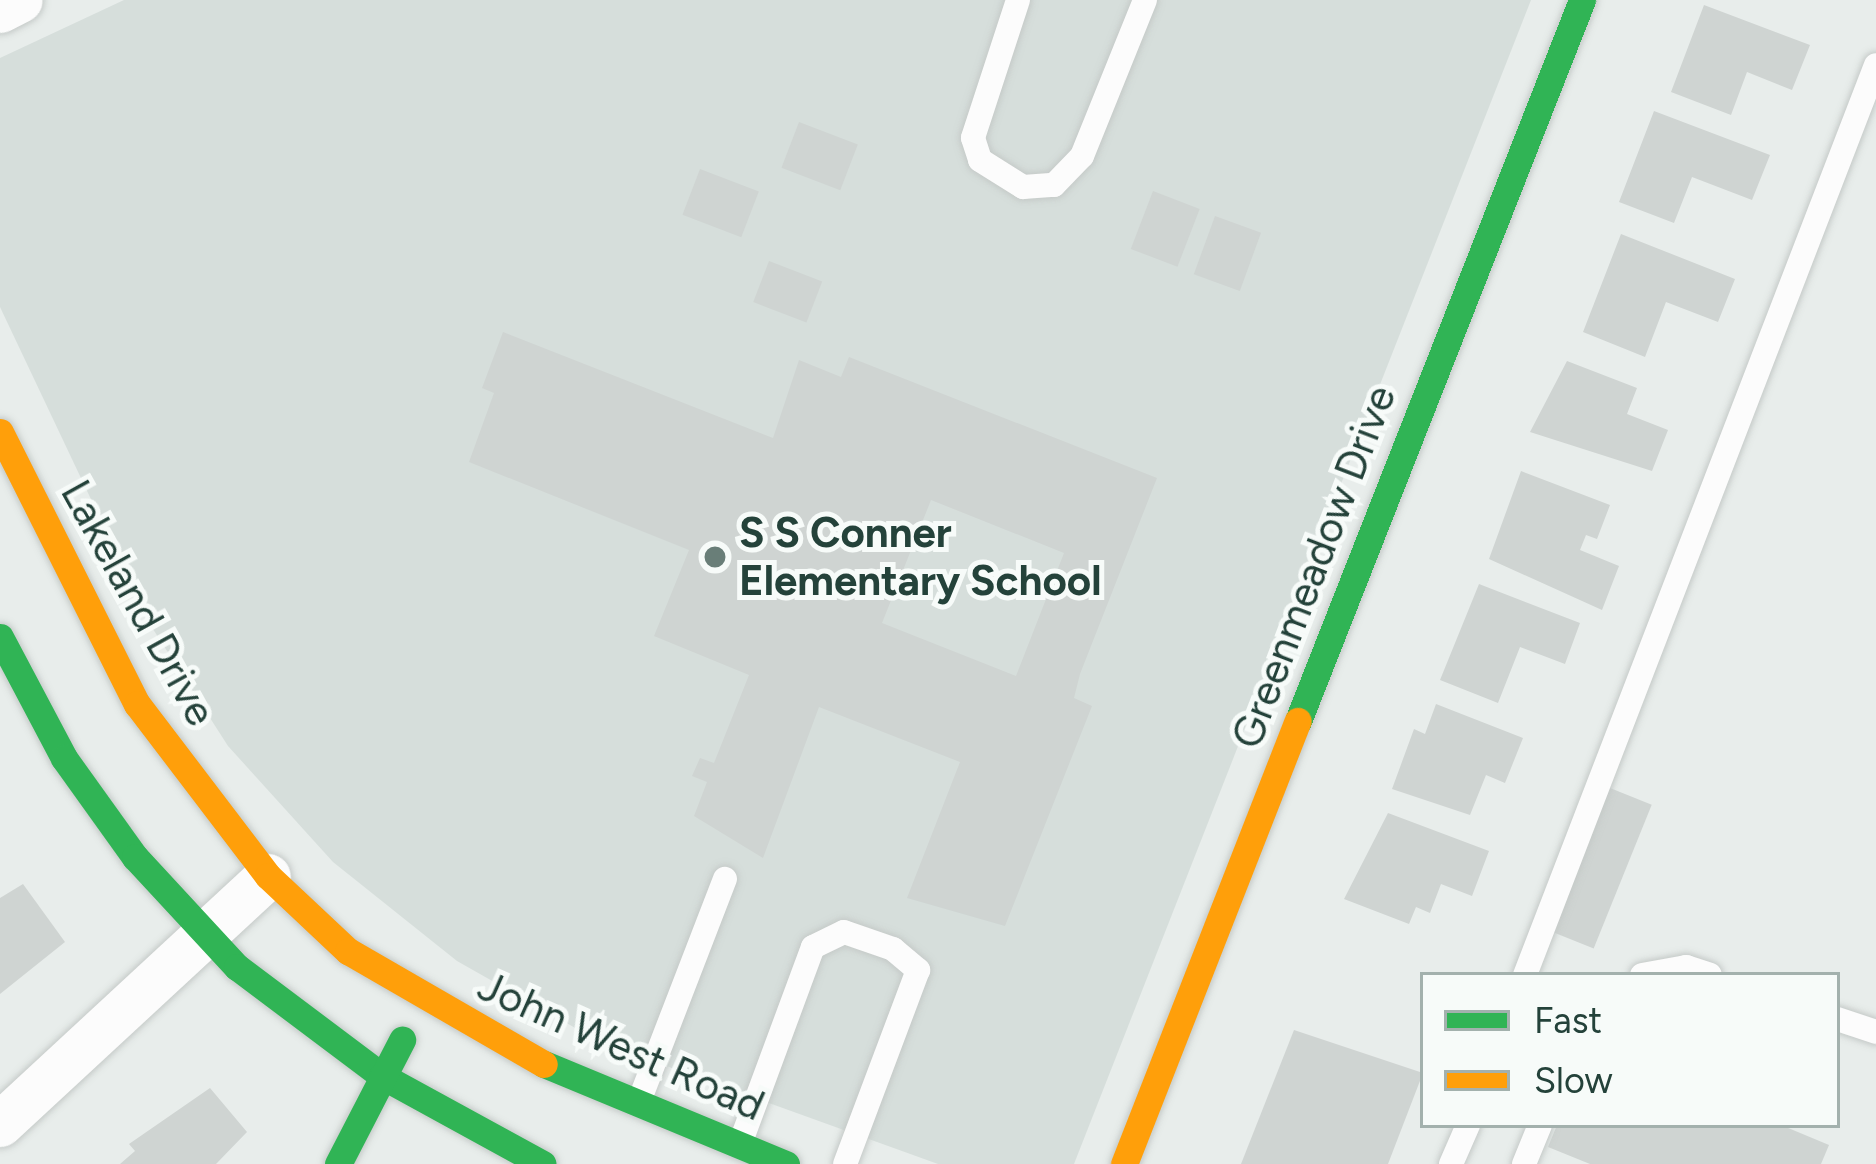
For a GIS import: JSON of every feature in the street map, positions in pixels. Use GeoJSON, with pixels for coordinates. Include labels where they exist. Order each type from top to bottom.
{"type":"FeatureCollection","features":[{"type":"Feature","properties":{"kind":"main road","name":"Greenmeadow Drive"},"geometry":{"type":"LineString","coordinates":[[1124,1164],[1582,0]]}},
{"type":"Feature","properties":{"kind":"main road","name":"Lakeland Drive"},"geometry":{"type":"LineString","coordinates":[[0,432],[137,704],[268,877],[347,951],[424,1002]]}},
{"type":"Feature","properties":{"kind":"main road"},"geometry":{"type":"LineString","coordinates":[[0,637],[64,758],[206,937],[382,1076],[543,1164]]}},
{"type":"Feature","properties":{"kind":"main road"},"geometry":{"type":"LineString","coordinates":[[338,1164],[424,1002]]}},
{"type":"Feature","properties":{"kind":"main road","name":"John West Road"},"geometry":{"type":"LineString","coordinates":[[424,1002],[637,1107],[786,1164]]}},
{"type":"Feature","properties":{"kind":"street"},"geometry":{"type":"LineString","coordinates":[[0,10],[20,0]]}},
{"type":"Feature","properties":{"kind":"street"},"geometry":{"type":"LineString","coordinates":[[0,1124],[268,877]]}},
{"type":"Feature","properties":{"kind":"lane"},"geometry":{"type":"LineString","coordinates":[[1018,0],[973,138],[980,160],[1023,187],[1054,185],[1082,156],[1145,0]]}},
{"type":"Feature","properties":{"kind":"lane"},"geometry":{"type":"LineString","coordinates":[[1526,972],[1876,65]]}},
{"type":"Feature","properties":{"kind":"lane"},"geometry":{"type":"LineString","coordinates":[[637,1107],[725,879]]}},
{"type":"Feature","properties":{"kind":"lane"},"geometry":{"type":"LineString","coordinates":[[739,1146],[813,947],[844,932],[893,949],[918,970],[845,1164]]}},
{"type":"Feature","properties":{"kind":"lane"},"geometry":{"type":"LineString","coordinates":[[1658,972],[1686,967],[1701,972]]}},
{"type":"Feature","properties":{"kind":"lane"},"geometry":{"type":"LineString","coordinates":[[1840,1020],[1876,1032]]}},
{"type":"Feature","properties":{"kind":"lane"},"geometry":{"type":"LineString","coordinates":[[1451,1164],[1467,1128]]}},
{"type":"Feature","properties":{"kind":"lane"},"geometry":{"type":"LineString","coordinates":[[1524,1164],[1539,1128]]}},
{"type":"Feature","properties":{"kind":"shaded area","name":"S S Conner Elementary School"},"geometry":{"type":"Polygon","coordinates":[[[124,0],[1531,0],[1074,1164],[938,1164],[600,1042],[457,961],[333,862],[228,746],[151,626],[0,307],[0,58],[124,0]]]}},
{"type":"Feature","properties":{"kind":"building"},"geometry":{"type":"Polygon","coordinates":[[[1704,5],[1810,45],[1792,90],[1747,72],[1731,115],[1671,92],[1704,5]]]}},
{"type":"Feature","properties":{"kind":"building"},"geometry":{"type":"Polygon","coordinates":[[[1654,111],[1770,155],[1752,200],[1692,177],[1674,223],[1619,202],[1654,111]]]}},
{"type":"Feature","properties":{"kind":"building"},"geometry":{"type":"Polygon","coordinates":[[[799,122],[858,145],[840,190],[781,168],[799,122]]]}},
{"type":"Feature","properties":{"kind":"building"},"geometry":{"type":"Polygon","coordinates":[[[700,169],[759,192],[741,237],[682,215],[700,169]]]}},
{"type":"Feature","properties":{"kind":"building"},"geometry":{"type":"Polygon","coordinates":[[[1153,191],[1200,209],[1177,267],[1131,249],[1153,191]]]}},
{"type":"Feature","properties":{"kind":"building"},"geometry":{"type":"Polygon","coordinates":[[[1215,216],[1261,233],[1240,291],[1194,274],[1215,216]]]}},
{"type":"Feature","properties":{"kind":"building"},"geometry":{"type":"Polygon","coordinates":[[[1621,234],[1735,279],[1718,322],[1666,302],[1645,357],[1583,332],[1621,234]]]}},
{"type":"Feature","properties":{"kind":"building"},"geometry":{"type":"Polygon","coordinates":[[[769,261],[822,281],[806,323],[753,302],[769,261]]]}},
{"type":"Feature","properties":{"kind":"building"},"geometry":{"type":"Polygon","coordinates":[[[503,332],[773,438],[799,360],[841,377],[849,357],[1157,478],[1080,674],[1074,698],[1092,706],[1005,926],[907,898],[960,762],[819,707],[763,858],[694,816],[707,782],[692,776],[700,758],[714,763],[749,675],[654,636],[689,550],[469,462],[494,393],[482,388],[503,332]],[[931,500],[882,623],[1016,676],[1064,553],[931,500]]]}},
{"type":"Feature","properties":{"kind":"building"},"geometry":{"type":"Polygon","coordinates":[[[1567,361],[1637,388],[1627,414],[1668,430],[1652,471],[1530,432],[1567,361]]]}},
{"type":"Feature","properties":{"kind":"building"},"geometry":{"type":"Polygon","coordinates":[[[1521,471],[1610,505],[1597,539],[1586,535],[1580,550],[1619,566],[1602,610],[1489,559],[1521,471]]]}},
{"type":"Feature","properties":{"kind":"building"},"geometry":{"type":"Polygon","coordinates":[[[1479,584],[1580,623],[1565,664],[1520,647],[1498,703],[1440,680],[1479,584]]]}},
{"type":"Feature","properties":{"kind":"building"},"geometry":{"type":"Polygon","coordinates":[[[1436,704],[1523,738],[1505,783],[1486,775],[1470,815],[1392,789],[1414,729],[1425,734],[1436,704]]]}},
{"type":"Feature","properties":{"kind":"building"},"geometry":{"type":"Polygon","coordinates":[[[1610,788],[1652,805],[1594,949],[1552,932],[1610,788]]]}},
{"type":"Feature","properties":{"kind":"building"},"geometry":{"type":"Polygon","coordinates":[[[1388,813],[1489,851],[1472,896],[1441,884],[1430,913],[1416,907],[1409,924],[1344,899],[1388,813]]]}},
{"type":"Feature","properties":{"kind":"building"},"geometry":{"type":"Polygon","coordinates":[[[23,884],[65,942],[0,994],[0,898],[23,884]]]}},
{"type":"Feature","properties":{"kind":"building"},"geometry":{"type":"Polygon","coordinates":[[[1294,1030],[1420,1072],[1388,1164],[1241,1164],[1294,1030]]]}},
{"type":"Feature","properties":{"kind":"building"},"geometry":{"type":"Polygon","coordinates":[[[210,1088],[247,1132],[216,1164],[120,1164],[135,1151],[129,1144],[210,1088]]]}},
{"type":"Feature","properties":{"kind":"building"},"geometry":{"type":"Polygon","coordinates":[[[1556,1128],[1788,1128],[1829,1145],[1821,1164],[1590,1164],[1548,1147],[1556,1128]]]}},
{"type":"Feature","properties":{"kind":"traffic: fast"},"geometry":{"type":"LineString","coordinates":[[1298,721],[1582,0]]}},
{"type":"Feature","properties":{"kind":"traffic: fast"},"geometry":{"type":"LineString","coordinates":[[0,637],[64,758],[135,857],[237,967],[382,1076],[543,1164]]}},
{"type":"Feature","properties":{"kind":"traffic: fast"},"geometry":{"type":"LineString","coordinates":[[338,1164],[402,1040]]}},
{"type":"Feature","properties":{"kind":"traffic: fast"},"geometry":{"type":"LineString","coordinates":[[544,1064],[786,1164]]}},
{"type":"Feature","properties":{"kind":"traffic: slow"},"geometry":{"type":"LineString","coordinates":[[0,432],[137,704],[268,876],[348,951],[544,1064]]}},
{"type":"Feature","properties":{"kind":"traffic: slow"},"geometry":{"type":"LineString","coordinates":[[1124,1164],[1298,721]]}},
{"type":"Feature","properties":{"kind":"place","name":"S S Conner Elementary School"},"geometry":{"type":"Point","coordinates":[715,557]}}]}
